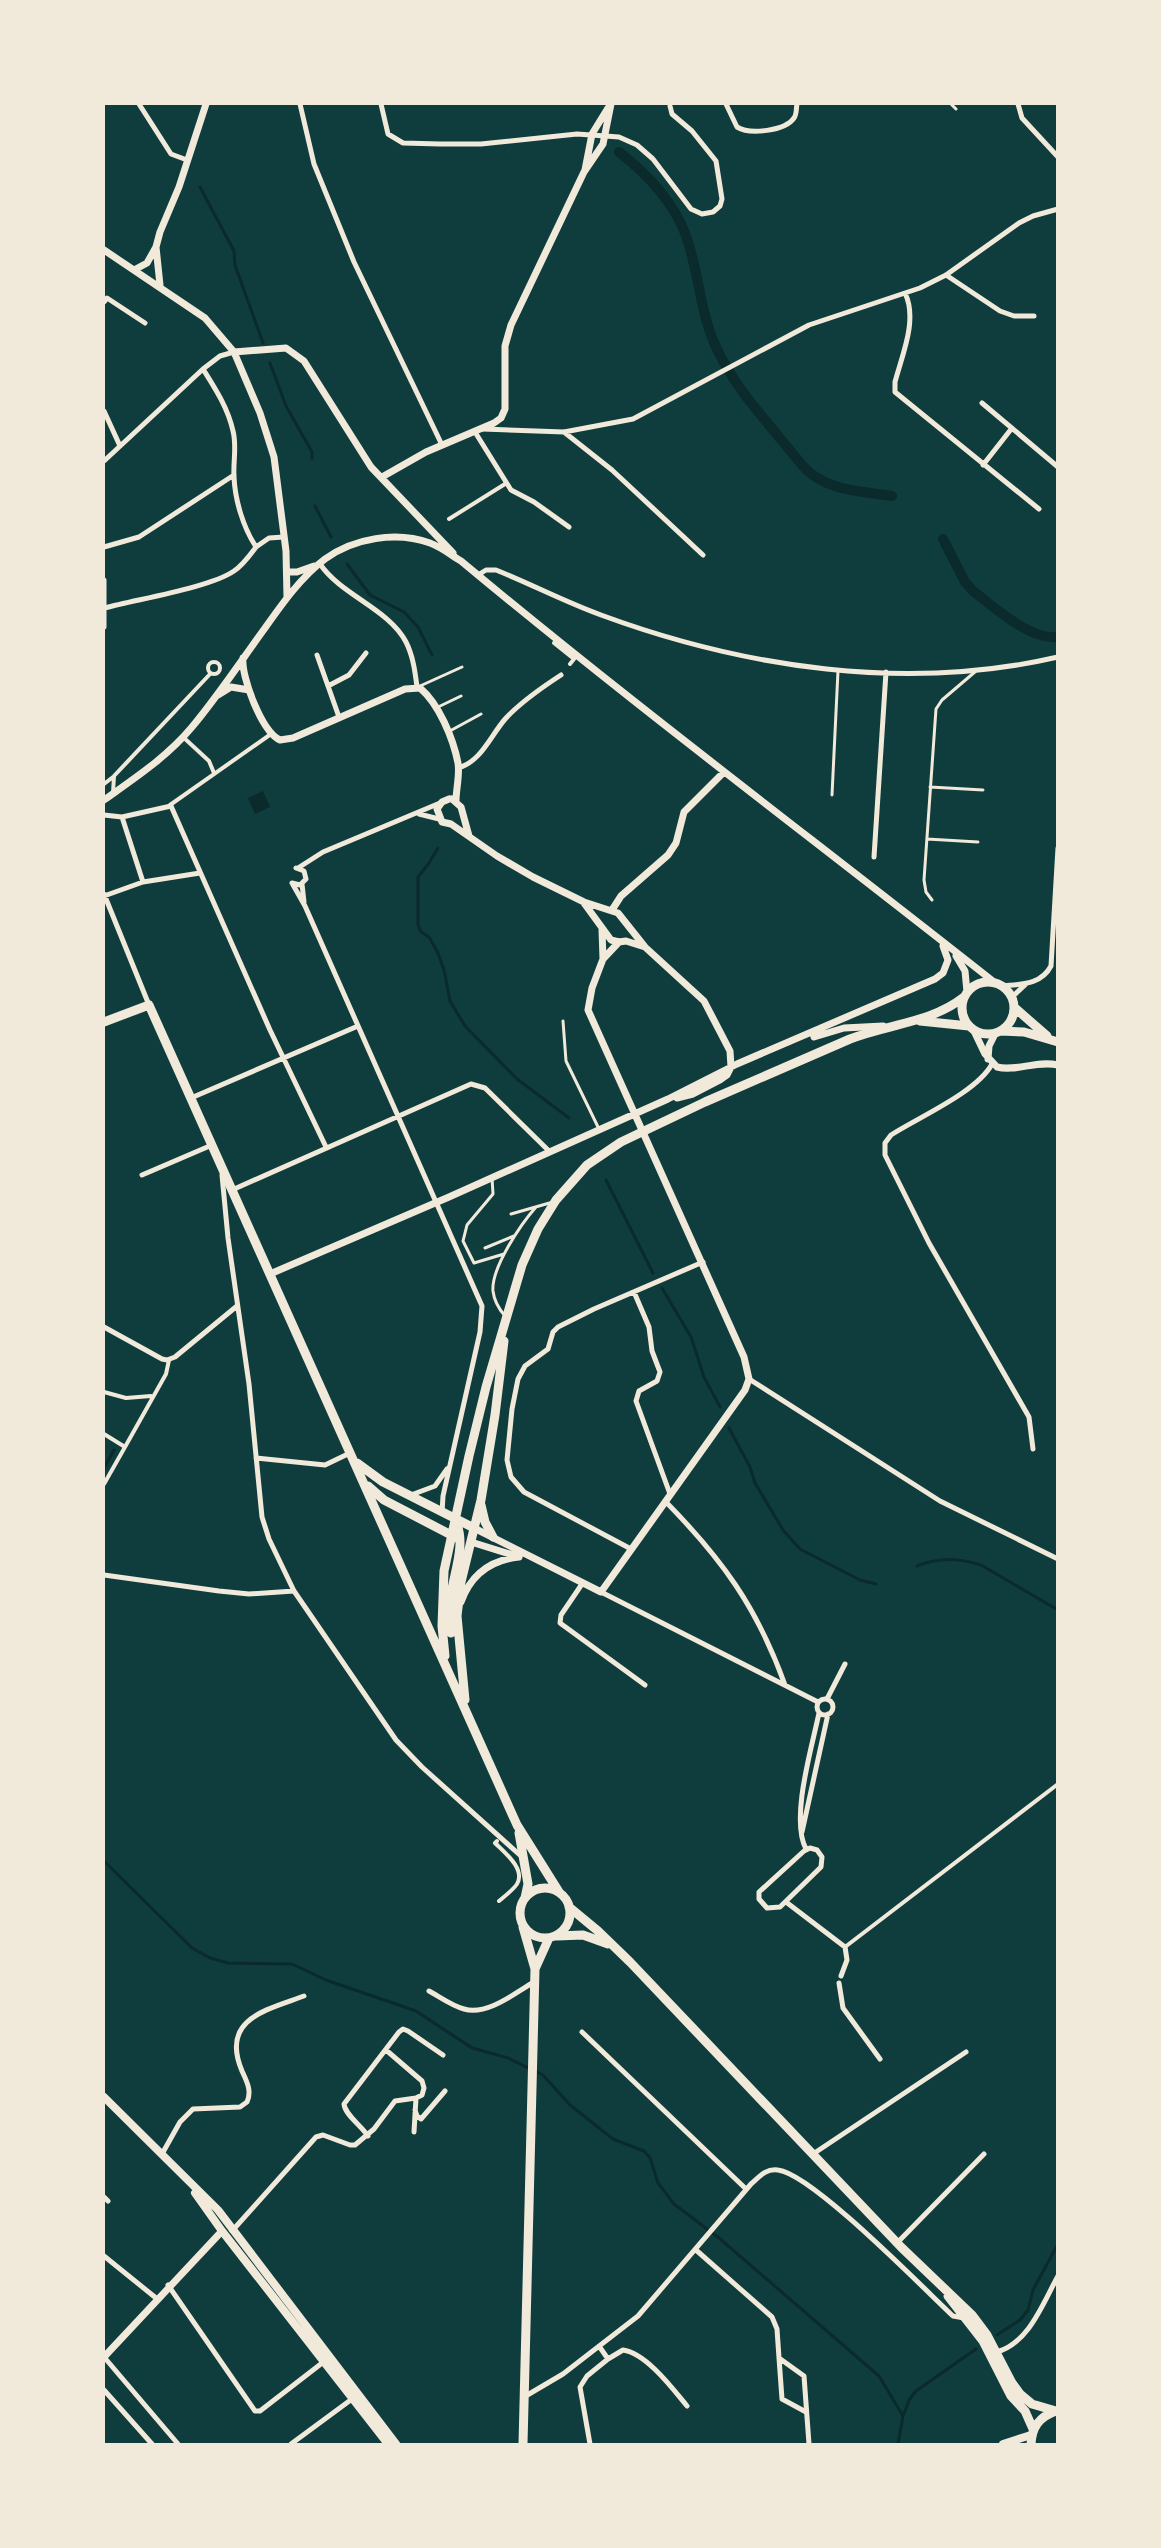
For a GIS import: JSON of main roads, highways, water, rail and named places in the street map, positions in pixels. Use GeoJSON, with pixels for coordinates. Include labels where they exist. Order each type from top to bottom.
{"type":"FeatureCollection","features":[{"type":"Feature","properties":{"kind":"main road"},"geometry":{"type":"LineString","coordinates":[[470,1719],[456,1663],[450,1618],[454,1520],[486,1387],[506,1318],[529,1247],[556,1200],[587,1165],[621,1142],[850,1039],[944,1010],[979,983],[998,984],[1012,997],[1015,1008],[1011,1021],[998,1033]]}},
{"type":"Feature","properties":{"kind":"main road"},"geometry":{"type":"LineString","coordinates":[[966,994],[962,1012],[971,1029]]}},
{"type":"Feature","properties":{"kind":"main road"},"geometry":{"type":"LineString","coordinates":[[104,1022],[149,1005],[363,1480],[372,1495],[517,1825],[559,1893],[569,1907],[614,1947],[944,2290],[983,2341],[1011,2396],[1025,2411],[1032,2436]]}},
{"type":"Feature","properties":{"kind":"main road"},"geometry":{"type":"LineString","coordinates":[[1015,1008],[1054,1041]]}},
{"type":"Feature","properties":{"kind":"main road"},"geometry":{"type":"LineString","coordinates":[[914,1021],[998,1033],[1023,1032],[1054,1041]]}},
{"type":"Feature","properties":{"kind":"main road"},"geometry":{"type":"LineString","coordinates":[[463,1689],[457,1616],[461,1582],[481,1500],[497,1406],[506,1318]]}},
{"type":"Feature","properties":{"kind":"main road"},"geometry":{"type":"LineString","coordinates":[[353,1457],[382,1482],[474,1528]]}},
{"type":"Feature","properties":{"kind":"main road"},"geometry":{"type":"LineString","coordinates":[[372,1495],[382,1482]]}},
{"type":"Feature","properties":{"kind":"main road"},"geometry":{"type":"LineString","coordinates":[[372,1495],[455,1537],[471,1542]]}},
{"type":"Feature","properties":{"kind":"main road"},"geometry":{"type":"LineString","coordinates":[[481,1500],[485,1522],[493,1537]]}},
{"type":"Feature","properties":{"kind":"main road"},"geometry":{"type":"LineString","coordinates":[[448,1671],[442,1626],[442,1591],[455,1537]]}},
{"type":"Feature","properties":{"kind":"main road"},"geometry":{"type":"LineString","coordinates":[[517,1825],[528,1884],[519,1912],[535,1969],[523,2445]]}},
{"type":"Feature","properties":{"kind":"main road"},"geometry":{"type":"LineString","coordinates":[[525,1898],[537,1889],[544,1888],[559,1893]]}},
{"type":"Feature","properties":{"kind":"main road"},"geometry":{"type":"LineString","coordinates":[[535,1969],[552,1937],[566,1927],[569,1921],[569,1907]]}},
{"type":"Feature","properties":{"kind":"main road"},"geometry":{"type":"LineString","coordinates":[[523,1927],[535,1936],[588,1936],[614,1947]]}},
{"type":"Feature","properties":{"kind":"main road"},"geometry":{"type":"LineString","coordinates":[[104,2097],[218,2210],[227,2229],[282,2306],[396,2445]]}},
{"type":"Feature","properties":{"kind":"main road"},"geometry":{"type":"LineString","coordinates":[[227,2229],[246,2247],[327,2360],[352,2399],[388,2445]]}},
{"type":"Feature","properties":{"kind":"main road"},"geometry":{"type":"LineString","coordinates":[[944,2290],[972,2315],[997,2352],[1012,2384],[1020,2394],[1032,2404],[1057,2411]]}},
{"type":"Feature","properties":{"kind":"main road"},"geometry":{"type":"LineString","coordinates":[[1003,2445],[1032,2436],[1039,2421],[1057,2411]]}},
{"type":"Feature","properties":{"kind":"water"},"geometry":{"type":"Polygon","coordinates":[[[263,791],[270,807],[255,814],[248,798],[263,791]]]}},
{"type":"Feature","properties":{"kind":"waterway"},"geometry":{"type":"LineString","coordinates":[[619,152],[639,169],[666,198],[680,221],[690,247],[710,333],[724,363],[755,408],[811,474],[843,488],[892,496]]}},
{"type":"Feature","properties":{"kind":"waterway"},"geometry":{"type":"LineString","coordinates":[[200,187],[234,251],[235,265],[263,343]]}},
{"type":"Feature","properties":{"kind":"waterway"},"geometry":{"type":"LineString","coordinates":[[270,363],[286,406],[312,452],[312,459]]}},
{"type":"Feature","properties":{"kind":"waterway"},"geometry":{"type":"LineString","coordinates":[[315,506],[331,537]]}},
{"type":"Feature","properties":{"kind":"waterway"},"geometry":{"type":"LineString","coordinates":[[943,539],[965,582],[973,591],[1013,622],[1036,634],[1058,637]]}},
{"type":"Feature","properties":{"kind":"waterway"},"geometry":{"type":"LineString","coordinates":[[347,564],[370,595],[404,612],[418,627],[432,655]]}},
{"type":"Feature","properties":{"kind":"waterway"},"geometry":{"type":"LineString","coordinates":[[438,848],[418,877],[418,925],[421,932],[429,937],[438,953],[450,1001],[465,1026],[517,1079],[569,1118]]}},
{"type":"Feature","properties":{"kind":"waterway"},"geometry":{"type":"LineString","coordinates":[[606,1180],[653,1273]]}},
{"type":"Feature","properties":{"kind":"waterway"},"geometry":{"type":"LineString","coordinates":[[662,1288],[691,1337],[704,1377],[720,1407]]}},
{"type":"Feature","properties":{"kind":"waterway"},"geometry":{"type":"LineString","coordinates":[[729,1428],[750,1467],[755,1483],[783,1530],[800,1549],[860,1580],[876,1584]]}},
{"type":"Feature","properties":{"kind":"waterway"},"geometry":{"type":"LineString","coordinates":[[104,1468],[114,1450]]}},
{"type":"Feature","properties":{"kind":"waterway"},"geometry":{"type":"LineString","coordinates":[[917,1566],[933,1561],[949,1560],[981,1565],[1058,1610]]}},
{"type":"Feature","properties":{"kind":"waterway"},"geometry":{"type":"LineString","coordinates":[[104,1861],[192,1948],[210,1958],[228,1963],[292,1964],[326,1980],[416,2011],[472,2048],[508,2058],[543,2075],[570,2105],[613,2139],[644,2151],[650,2158],[658,2183],[674,2204],[719,2238],[879,2376],[903,2416],[898,2444]]}},
{"type":"Feature","properties":{"kind":"waterway"},"geometry":{"type":"LineString","coordinates":[[997,2335],[1020,2320],[1028,2310],[1033,2290],[1058,2244]]}},
{"type":"Feature","properties":{"kind":"waterway"},"geometry":{"type":"LineString","coordinates":[[904,2414],[909,2400],[916,2391],[976,2349]]}}]}
